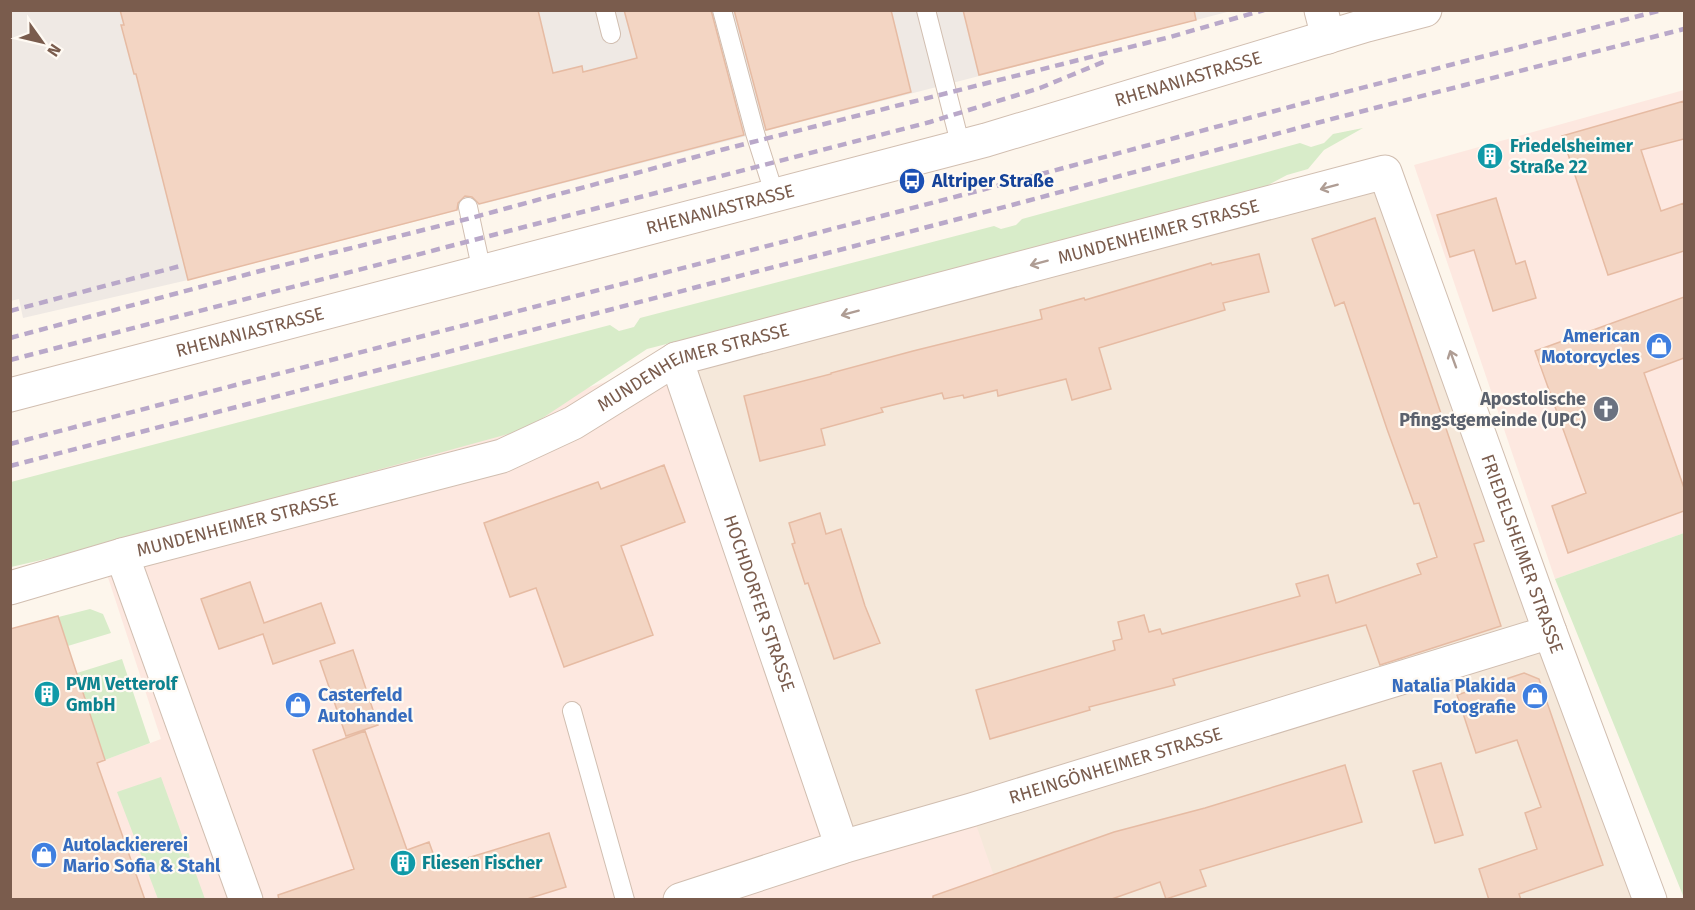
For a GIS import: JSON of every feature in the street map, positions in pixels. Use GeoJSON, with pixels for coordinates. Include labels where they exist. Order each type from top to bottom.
{"type":"FeatureCollection","features":[{"type":"Feature","properties":{"kind":"street","name":"RHENANIASTRASSE"},"geometry":{"type":"LineString","coordinates":[[10,395],[961,147],[1324,24],[1425,10]]}},
{"type":"Feature","properties":{"kind":"street","name":"MUNDENHEIMER STRASSE"},"geometry":{"type":"LineString","coordinates":[[10,588],[122,555],[502,456],[573,423],[676,359],[1386,172]]}},
{"type":"Feature","properties":{"kind":"street","name":"FRIEDELSHEIMER STRASSE"},"geometry":{"type":"LineString","coordinates":[[1386,172],[1650,900]]}},
{"type":"Feature","properties":{"kind":"street","name":"HOCHDORFER STRASSE"},"geometry":{"type":"LineString","coordinates":[[676,359],[842,848]]}},
{"type":"Feature","properties":{"kind":"street"},"geometry":{"type":"LineString","coordinates":[[122,555],[246,900]]}},
{"type":"Feature","properties":{"kind":"street","name":"RHEINGÖNHEIMER STRASSE"},"geometry":{"type":"LineString","coordinates":[[680,900],[842,848],[1551,632]]}},
{"type":"Feature","properties":{"kind":"lane"},"geometry":{"type":"LineString","coordinates":[[605,10],[611,34]]}},
{"type":"Feature","properties":{"kind":"lane"},"geometry":{"type":"LineString","coordinates":[[722,10],[755,133],[775,196]]}},
{"type":"Feature","properties":{"kind":"lane"},"geometry":{"type":"LineString","coordinates":[[926,10],[961,147]]}},
{"type":"Feature","properties":{"kind":"lane"},"geometry":{"type":"LineString","coordinates":[[468,207],[482,272]]}},
{"type":"Feature","properties":{"kind":"lane"},"geometry":{"type":"LineString","coordinates":[[572,711],[625,900]]}},
{"type":"Feature","properties":{"kind":"shaded area"},"geometry":{"type":"Polygon","coordinates":[[[10,11],[1231,11],[188,280],[23,318],[19,299],[10,301],[10,11]]]}},
{"type":"Feature","properties":{"kind":"shaded area"},"geometry":{"type":"Polygon","coordinates":[[[1684,90],[1684,533],[1555,579],[1414,165],[1684,90]]]}},
{"type":"Feature","properties":{"kind":"shaded area"},"geometry":{"type":"Polygon","coordinates":[[[1385,172],[1649,899],[1002,899],[842,847],[676,359],[1385,172]]]}},
{"type":"Feature","properties":{"kind":"shaded area"},"geometry":{"type":"Polygon","coordinates":[[[676,359],[842,847],[971,810],[1002,899],[11,900],[11,795],[161,739],[98,547],[676,359]]]}},
{"type":"Feature","properties":{"kind":"green space"},"geometry":{"type":"Polygon","coordinates":[[[1363,128],[1324,150],[1308,169],[1287,175],[1249,195],[647,349],[526,429],[98,547],[11,567],[11,482],[610,325],[619,331],[634,327],[640,318],[994,226],[1001,229],[1016,225],[1022,219],[1300,143],[1311,147],[1324,143],[1333,134],[1363,128]]]}},
{"type":"Feature","properties":{"kind":"green space"},"geometry":{"type":"Polygon","coordinates":[[[1684,533],[1684,898],[1555,579],[1684,533]]]}},
{"type":"Feature","properties":{"kind":"green space"},"geometry":{"type":"Polygon","coordinates":[[[90,609],[103,614],[111,633],[11,663],[11,629],[90,609]]]}},
{"type":"Feature","properties":{"kind":"green space"},"geometry":{"type":"Polygon","coordinates":[[[122,659],[150,743],[105,760],[77,673],[122,659]]]}},
{"type":"Feature","properties":{"kind":"green space"},"geometry":{"type":"Polygon","coordinates":[[[161,777],[205,899],[158,899],[117,792],[161,777]]]}},
{"type":"Feature","properties":{"kind":"building"},"geometry":{"type":"Polygon","coordinates":[[[120,10],[538,10],[553,73],[582,66],[583,72],[637,58],[624,10],[711,10],[744,135],[479,204],[472,197],[465,196],[458,203],[457,210],[188,280],[136,74],[134,74],[121,25],[124,25],[120,10]]]}},
{"type":"Feature","properties":{"kind":"building"},"geometry":{"type":"Polygon","coordinates":[[[734,10],[891,10],[911,92],[766,130],[734,10]]]}},
{"type":"Feature","properties":{"kind":"building"},"geometry":{"type":"Polygon","coordinates":[[[963,10],[1194,10],[1196,20],[979,75],[963,10]]]}},
{"type":"Feature","properties":{"kind":"building"},"geometry":{"type":"Polygon","coordinates":[[[1684,101],[1684,139],[1641,150],[1661,211],[1684,203],[1684,251],[1608,275],[1562,136],[1684,101]]]}},
{"type":"Feature","properties":{"kind":"building"},"geometry":{"type":"Polygon","coordinates":[[[1496,198],[1516,264],[1525,261],[1536,298],[1493,311],[1474,250],[1450,257],[1437,215],[1496,198]]]}},
{"type":"Feature","properties":{"kind":"building"},"geometry":{"type":"Polygon","coordinates":[[[1375,218],[1484,541],[1474,544],[1501,626],[1380,665],[1366,625],[1173,679],[1175,685],[1089,707],[1090,710],[990,739],[976,690],[1115,650],[1113,641],[1122,639],[1118,622],[1144,615],[1149,632],[1160,629],[1162,634],[1300,596],[1296,584],[1328,575],[1336,603],[1421,574],[1417,564],[1437,557],[1419,503],[1414,504],[1344,302],[1335,306],[1312,239],[1375,218]]]}},
{"type":"Feature","properties":{"kind":"building"},"geometry":{"type":"Polygon","coordinates":[[[1259,254],[1269,292],[1223,303],[1225,310],[1099,348],[1111,389],[1072,400],[1066,379],[998,396],[997,390],[964,398],[963,395],[944,399],[942,393],[881,408],[883,412],[821,429],[825,445],[760,461],[744,396],[1042,319],[1040,310],[1084,298],[1085,300],[1211,263],[1212,265],[1259,254]]]}},
{"type":"Feature","properties":{"kind":"building","name":"Apostolische Pfingstgemeinde (UPC)"},"geometry":{"type":"Polygon","coordinates":[[[1684,297],[1684,358],[1644,373],[1684,488],[1684,511],[1568,553],[1552,506],[1586,493],[1535,351],[1684,297]]]}},
{"type":"Feature","properties":{"kind":"building"},"geometry":{"type":"Polygon","coordinates":[[[664,465],[685,522],[621,546],[653,635],[564,667],[536,588],[510,597],[484,523],[598,482],[601,489],[664,465]]]}},
{"type":"Feature","properties":{"kind":"building"},"geometry":{"type":"Polygon","coordinates":[[[820,513],[826,534],[841,529],[865,606],[880,643],[834,659],[808,583],[805,584],[792,544],[795,543],[789,523],[820,513]]]}},
{"type":"Feature","properties":{"kind":"building"},"geometry":{"type":"Polygon","coordinates":[[[250,582],[264,623],[321,603],[335,643],[273,664],[263,634],[219,649],[201,599],[250,582]]]}},
{"type":"Feature","properties":{"kind":"building"},"geometry":{"type":"Polygon","coordinates":[[[58,616],[105,760],[97,763],[145,900],[10,900],[10,629],[58,616]]]}},
{"type":"Feature","properties":{"kind":"building"},"geometry":{"type":"Polygon","coordinates":[[[353,650],[378,725],[346,736],[320,661],[353,650]]]}},
{"type":"Feature","properties":{"kind":"building"},"geometry":{"type":"Polygon","coordinates":[[[1524,673],[1539,679],[1603,865],[1519,894],[1521,900],[1489,900],[1479,869],[1537,849],[1525,813],[1541,807],[1517,740],[1476,753],[1457,695],[1524,673]]]}},
{"type":"Feature","properties":{"kind":"building"},"geometry":{"type":"Polygon","coordinates":[[[365,731],[407,850],[429,842],[438,867],[549,833],[566,887],[524,900],[279,900],[278,895],[354,869],[313,750],[365,731]]]}},
{"type":"Feature","properties":{"kind":"building"},"geometry":{"type":"Polygon","coordinates":[[[1441,763],[1463,835],[1435,843],[1413,771],[1441,763]]]}},
{"type":"Feature","properties":{"kind":"building"},"geometry":{"type":"Polygon","coordinates":[[[1345,765],[1362,822],[1200,870],[1206,886],[1166,899],[1160,882],[1109,900],[933,900],[933,896],[1114,832],[1205,808],[1345,765]]]}},
{"type":"Feature","properties":{"kind":"railway"},"geometry":{"type":"LineString","coordinates":[[10,338],[260,271],[471,218],[721,150],[1170,37],[1264,10]]}},
{"type":"Feature","properties":{"kind":"railway"},"geometry":{"type":"LineString","coordinates":[[10,444],[1662,10]]}},
{"type":"Feature","properties":{"kind":"railway"},"geometry":{"type":"LineString","coordinates":[[10,466],[1012,205],[1328,120],[1684,29]]}},
{"type":"Feature","properties":{"kind":"railway"},"geometry":{"type":"LineString","coordinates":[[10,360],[930,122],[1040,88],[1108,60]]}},
{"type":"Feature","properties":{"kind":"railway"},"geometry":{"type":"LineString","coordinates":[[10,311],[184,265]]}},
{"type":"Feature","properties":{"kind":"place","name":"Friedelsheimer Straße 22"},"geometry":{"type":"Point","coordinates":[1490,156]}},
{"type":"Feature","properties":{"kind":"place","name":"Altriper Straße"},"geometry":{"type":"Point","coordinates":[912,181]}},
{"type":"Feature","properties":{"kind":"place","name":"American Motorcycles"},"geometry":{"type":"Point","coordinates":[1659,346]}},
{"type":"Feature","properties":{"kind":"place","name":"Apostolische Pfingstgemeinde (UPC)"},"geometry":{"type":"Point","coordinates":[1606,409]}},
{"type":"Feature","properties":{"kind":"place","name":"PVM Vetterolf GmbH"},"geometry":{"type":"Point","coordinates":[47,694]}},
{"type":"Feature","properties":{"kind":"place","name":"Natalia Plakida Fotografie"},"geometry":{"type":"Point","coordinates":[1535,696]}},
{"type":"Feature","properties":{"kind":"place","name":"Casterfeld Autohandel"},"geometry":{"type":"Point","coordinates":[298,705]}},
{"type":"Feature","properties":{"kind":"place","name":"Autolackiererei Mario Sofia & Stahl"},"geometry":{"type":"Point","coordinates":[44,855]}},
{"type":"Feature","properties":{"kind":"place","name":"Fliesen Fischer"},"geometry":{"type":"Point","coordinates":[403,863]}}]}
